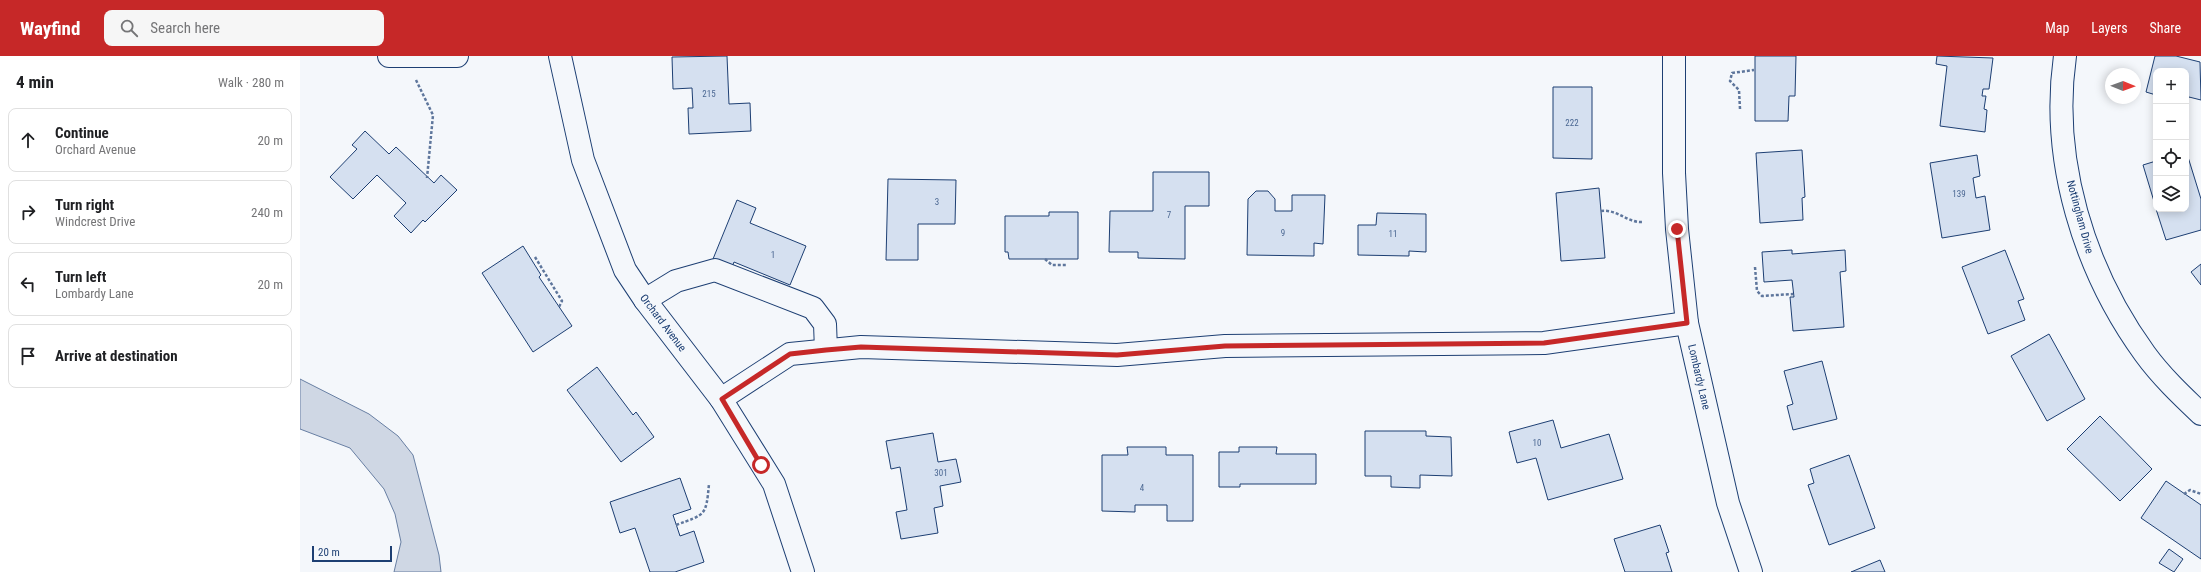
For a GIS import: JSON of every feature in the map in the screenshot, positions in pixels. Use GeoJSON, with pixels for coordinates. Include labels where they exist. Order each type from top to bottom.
{"type":"FeatureCollection","features":[{"type":"Feature","properties":{"kind":"street"},"geometry":{"type":"LineString","coordinates":[[390,56],[457,56]]}},
{"type":"Feature","properties":{"kind":"street","name":"Orchard Avenue"},"geometry":{"type":"LineString","coordinates":[[560,56],[583,160],[625,270],[645,300],[722,399],[774,484],[803,572]]}},
{"type":"Feature","properties":{"kind":"street","name":"Lombardy Lane"},"geometry":{"type":"LineString","coordinates":[[1674,56],[1674,157],[1677,229],[1687,323],[1728,503],[1751,572]]}},
{"type":"Feature","properties":{"kind":"street","name":"Nottingham Drive"},"geometry":{"type":"LineString","coordinates":[[2065,56],[2062,86],[2063,128],[2067,167],[2082,232],[2091,258],[2102,284],[2145,354],[2161,374],[2201,414]]}},
{"type":"Feature","properties":{"kind":"street"},"geometry":{"type":"LineString","coordinates":[[645,300],[676,281],[715,270],[813,308],[825,324],[826,350]]}},
{"type":"Feature","properties":{"kind":"street"},"geometry":{"type":"LineString","coordinates":[[722,399],[790,354],[861,347],[1117,355],[1225,346],[1544,343],[1687,323]]}},
{"type":"Feature","properties":{"kind":"path"},"geometry":{"type":"LineString","coordinates":[[414,57],[415,79],[433,115],[428,178]]}},
{"type":"Feature","properties":{"kind":"path"},"geometry":{"type":"LineString","coordinates":[[1740,108],[1739,90],[1730,81],[1732,73],[1754,70]]}},
{"type":"Feature","properties":{"kind":"path"},"geometry":{"type":"LineString","coordinates":[[1601,210],[1615,211],[1634,222],[1643,222]]}},
{"type":"Feature","properties":{"kind":"path"},"geometry":{"type":"LineString","coordinates":[[535,257],[562,301],[559,307]]}},
{"type":"Feature","properties":{"kind":"path"},"geometry":{"type":"LineString","coordinates":[[1044,259],[1052,265],[1067,265]]}},
{"type":"Feature","properties":{"kind":"path"},"geometry":{"type":"LineString","coordinates":[[1755,267],[1757,291],[1762,296],[1793,294]]}},
{"type":"Feature","properties":{"kind":"path"},"geometry":{"type":"LineString","coordinates":[[676,525],[700,516],[707,508],[709,484]]}},
{"type":"Feature","properties":{"kind":"path"},"geometry":{"type":"LineString","coordinates":[[2184,494],[2190,490],[2201,494]]}},
{"type":"Feature","properties":{"kind":"shaded area"},"geometry":{"type":"Polygon","coordinates":[[[300,379],[369,414],[398,436],[413,455],[439,555],[441,572],[394,572],[401,542],[395,514],[384,489],[350,448],[300,429],[300,379]]]}},
{"type":"Feature","properties":{"kind":"building"},"geometry":{"type":"Polygon","coordinates":[[[727,56],[729,104],[750,103],[751,131],[689,134],[688,108],[693,108],[692,88],[673,89],[672,57],[727,56]]]}},
{"type":"Feature","properties":{"kind":"building"},"geometry":{"type":"Polygon","coordinates":[[[1755,56],[1796,56],[1795,96],[1789,96],[1788,121],[1755,121],[1755,56]]]}},
{"type":"Feature","properties":{"kind":"building"},"geometry":{"type":"Polygon","coordinates":[[[1937,56],[1993,58],[1989,89],[1983,89],[1982,96],[1986,96],[1984,109],[1987,110],[1985,132],[1940,126],[1947,66],[1936,64],[1937,56]]]}},
{"type":"Feature","properties":{"kind":"building"},"geometry":{"type":"Polygon","coordinates":[[[2155,56],[2176,56],[2200,62],[2201,100],[2189,97],[2189,68],[2153,68],[2153,94],[2146,92],[2155,56]]]}},
{"type":"Feature","properties":{"kind":"building"},"geometry":{"type":"Polygon","coordinates":[[[1553,87],[1592,87],[1592,159],[1553,158],[1553,87]]]}},
{"type":"Feature","properties":{"kind":"building"},"geometry":{"type":"Polygon","coordinates":[[[365,131],[389,154],[396,147],[434,183],[441,175],[457,190],[425,222],[423,220],[411,233],[394,216],[406,203],[377,175],[353,199],[330,177],[357,149],[352,145],[365,131]]]}},
{"type":"Feature","properties":{"kind":"building"},"geometry":{"type":"Polygon","coordinates":[[[1802,150],[1805,197],[1802,198],[1803,220],[1760,223],[1756,153],[1802,150]]]}},
{"type":"Feature","properties":{"kind":"building"},"geometry":{"type":"Polygon","coordinates":[[[1977,155],[1980,176],[1973,178],[1976,198],[1985,196],[1990,230],[1942,238],[1930,163],[1977,155]]]}},
{"type":"Feature","properties":{"kind":"building"},"geometry":{"type":"Polygon","coordinates":[[[2189,160],[2201,199],[2201,230],[2166,240],[2157,212],[2189,212],[2189,160]]]}},
{"type":"Feature","properties":{"kind":"building"},"geometry":{"type":"Polygon","coordinates":[[[2153,162],[2153,198],[2143,165],[2153,162]]]}},
{"type":"Feature","properties":{"kind":"building"},"geometry":{"type":"Polygon","coordinates":[[[1153,172],[1209,172],[1209,206],[1185,206],[1185,259],[1138,258],[1138,252],[1109,252],[1110,211],[1153,211],[1153,172]]]}},
{"type":"Feature","properties":{"kind":"building"},"geometry":{"type":"Polygon","coordinates":[[[888,179],[956,180],[955,224],[918,224],[918,260],[886,260],[888,179]]]}},
{"type":"Feature","properties":{"kind":"building"},"geometry":{"type":"Polygon","coordinates":[[[1599,188],[1605,258],[1561,261],[1556,193],[1599,188]]]}},
{"type":"Feature","properties":{"kind":"building"},"geometry":{"type":"Polygon","coordinates":[[[1256,191],[1268,191],[1275,199],[1275,211],[1292,211],[1292,195],[1325,195],[1323,244],[1314,243],[1314,256],[1247,255],[1248,199],[1256,191]]]}},
{"type":"Feature","properties":{"kind":"building"},"geometry":{"type":"Polygon","coordinates":[[[737,200],[756,208],[750,223],[806,246],[790,285],[734,262],[732,267],[713,259],[737,200]]]}},
{"type":"Feature","properties":{"kind":"building"},"geometry":{"type":"Polygon","coordinates":[[[1049,212],[1078,212],[1078,259],[1009,259],[1008,252],[1005,252],[1005,216],[1049,216],[1049,212]]]}},
{"type":"Feature","properties":{"kind":"building"},"geometry":{"type":"Polygon","coordinates":[[[1377,213],[1426,214],[1426,252],[1409,251],[1409,256],[1358,255],[1358,225],[1376,225],[1377,213]]]}},
{"type":"Feature","properties":{"kind":"building"},"geometry":{"type":"Polygon","coordinates":[[[523,246],[541,275],[539,277],[572,326],[533,352],[482,273],[523,246]]]}},
{"type":"Feature","properties":{"kind":"building"},"geometry":{"type":"Polygon","coordinates":[[[1792,250],[1792,254],[1845,250],[1846,271],[1840,272],[1844,327],[1793,331],[1790,297],[1794,297],[1792,280],[1764,282],[1762,252],[1792,250]]]}},
{"type":"Feature","properties":{"kind":"building"},"geometry":{"type":"Polygon","coordinates":[[[2005,250],[2024,299],[2018,301],[2025,320],[1988,334],[1962,267],[2005,250]]]}},
{"type":"Feature","properties":{"kind":"building"},"geometry":{"type":"Polygon","coordinates":[[[2201,264],[2201,285],[2191,272],[2201,264]]]}},
{"type":"Feature","properties":{"kind":"building"},"geometry":{"type":"Polygon","coordinates":[[[2049,334],[2085,399],[2047,421],[2011,356],[2049,334]]]}},
{"type":"Feature","properties":{"kind":"building"},"geometry":{"type":"Polygon","coordinates":[[[1822,361],[1837,419],[1793,430],[1787,406],[1793,404],[1784,371],[1822,361]]]}},
{"type":"Feature","properties":{"kind":"building"},"geometry":{"type":"Polygon","coordinates":[[[597,367],[633,415],[636,412],[654,437],[621,462],[567,390],[597,367]]]}},
{"type":"Feature","properties":{"kind":"building"},"geometry":{"type":"Polygon","coordinates":[[[2100,416],[2152,469],[2120,501],[2067,449],[2100,416]]]}},
{"type":"Feature","properties":{"kind":"building"},"geometry":{"type":"Polygon","coordinates":[[[1553,420],[1561,448],[1609,434],[1623,479],[1548,500],[1536,458],[1517,463],[1509,432],[1553,420]]]}},
{"type":"Feature","properties":{"kind":"building"},"geometry":{"type":"Polygon","coordinates":[[[1365,431],[1426,431],[1426,436],[1451,437],[1452,476],[1420,475],[1420,488],[1391,487],[1391,476],[1365,476],[1365,431]]]}},
{"type":"Feature","properties":{"kind":"building"},"geometry":{"type":"Polygon","coordinates":[[[933,433],[938,462],[956,459],[961,482],[940,486],[943,506],[934,508],[938,533],[901,539],[896,512],[907,510],[900,467],[891,469],[886,441],[933,433]]]}},
{"type":"Feature","properties":{"kind":"building"},"geometry":{"type":"Polygon","coordinates":[[[1127,447],[1166,447],[1166,455],[1193,455],[1193,521],[1167,521],[1167,505],[1135,505],[1135,512],[1102,511],[1102,455],[1128,455],[1127,447]]]}},
{"type":"Feature","properties":{"kind":"building"},"geometry":{"type":"Polygon","coordinates":[[[1239,447],[1277,447],[1276,454],[1316,454],[1316,484],[1240,484],[1240,487],[1219,487],[1219,452],[1239,452],[1239,447]]]}},
{"type":"Feature","properties":{"kind":"building"},"geometry":{"type":"Polygon","coordinates":[[[1849,455],[1875,528],[1829,545],[1808,485],[1814,483],[1810,469],[1849,455]]]}},
{"type":"Feature","properties":{"kind":"building"},"geometry":{"type":"Polygon","coordinates":[[[680,478],[691,509],[673,515],[680,536],[694,531],[704,562],[675,572],[650,572],[635,528],[620,533],[610,502],[680,478]]]}},
{"type":"Feature","properties":{"kind":"building"},"geometry":{"type":"Polygon","coordinates":[[[2166,481],[2201,505],[2201,559],[2141,518],[2166,481]]]}},
{"type":"Feature","properties":{"kind":"building"},"geometry":{"type":"Polygon","coordinates":[[[1660,525],[1669,552],[1666,553],[1672,572],[1625,572],[1614,539],[1660,525]]]}},
{"type":"Feature","properties":{"kind":"building"},"geometry":{"type":"Polygon","coordinates":[[[2169,549],[2183,559],[2174,572],[2159,563],[2169,549]]]}},
{"type":"Feature","properties":{"kind":"building"},"geometry":{"type":"Polygon","coordinates":[[[1880,560],[1885,572],[1851,572],[1880,560]]]}},
{"type":"Feature","properties":{"kind":"route"},"geometry":{"type":"LineString","coordinates":[[761,465],[722,399],[790,354],[861,347],[1117,355],[1225,346],[1544,343],[1687,323],[1677,229]]}}]}
